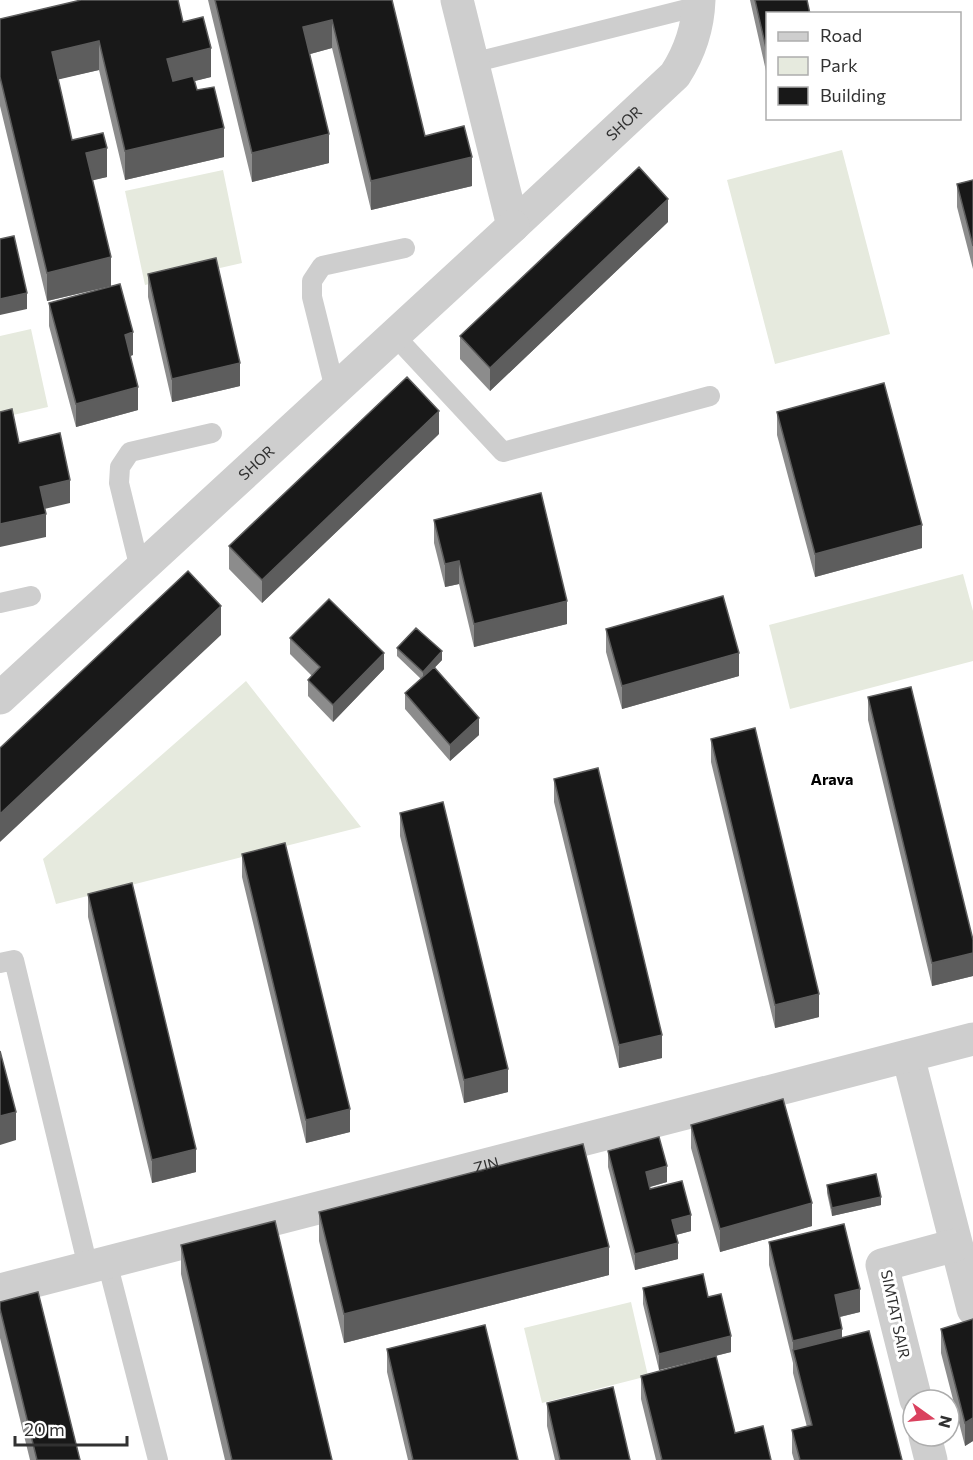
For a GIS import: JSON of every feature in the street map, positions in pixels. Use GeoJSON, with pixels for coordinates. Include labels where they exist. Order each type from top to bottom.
{"type":"FeatureCollection","features":[{"type":"Feature","properties":{"kind":"street"},"geometry":{"type":"LineString","coordinates":[[457,0],[513,226]]}},
{"type":"Feature","properties":{"kind":"street","name":"SHOR"},"geometry":{"type":"LineString","coordinates":[[0,698],[662,89],[675,75],[691,46],[699,3]]}},
{"type":"Feature","properties":{"kind":"street","name":"ZIN"},"geometry":{"type":"LineString","coordinates":[[0,1290],[973,1039]]}},
{"type":"Feature","properties":{"kind":"street"},"geometry":{"type":"LineString","coordinates":[[908,1056],[973,1309]]}},
{"type":"Feature","properties":{"kind":"street","name":"SIMTAT SAIR"},"geometry":{"type":"LineString","coordinates":[[913,1388],[882,1265],[956,1245]]}},
{"type":"Feature","properties":{"kind":"lane"},"geometry":{"type":"LineString","coordinates":[[472,63],[699,3]]}},
{"type":"Feature","properties":{"kind":"lane"},"geometry":{"type":"LineString","coordinates":[[335,389],[312,297],[312,281],[322,266],[405,248]]}},
{"type":"Feature","properties":{"kind":"lane"},"geometry":{"type":"LineString","coordinates":[[394,335],[503,452],[710,396]]}},
{"type":"Feature","properties":{"kind":"lane"},"geometry":{"type":"LineString","coordinates":[[140,569],[119,483],[120,467],[130,452],[212,433]]}},
{"type":"Feature","properties":{"kind":"lane"},"geometry":{"type":"LineString","coordinates":[[0,603],[31,596]]}},
{"type":"Feature","properties":{"kind":"lane"},"geometry":{"type":"LineString","coordinates":[[0,963],[14,960],[98,1264],[158,1460]]}},
{"type":"Feature","properties":{"kind":"green space"},"geometry":{"type":"Polygon","coordinates":[[[842,150],[890,334],[775,364],[727,180],[842,150]]]}},
{"type":"Feature","properties":{"kind":"green space"},"geometry":{"type":"Polygon","coordinates":[[[223,170],[242,263],[145,285],[125,191],[223,170]]]}},
{"type":"Feature","properties":{"kind":"green space"},"geometry":{"type":"Polygon","coordinates":[[[31,329],[48,407],[0,418],[0,336],[31,329]]]}},
{"type":"Feature","properties":{"kind":"green space"},"geometry":{"type":"Polygon","coordinates":[[[963,574],[973,611],[973,661],[790,709],[769,625],[963,574]]]}},
{"type":"Feature","properties":{"kind":"green space"},"geometry":{"type":"Polygon","coordinates":[[[246,681],[361,827],[56,904],[43,859],[246,681]]]}},
{"type":"Feature","properties":{"kind":"green space"},"geometry":{"type":"Polygon","coordinates":[[[631,1302],[648,1376],[542,1403],[524,1328],[631,1302]]]}},
{"type":"Feature","properties":{"kind":"building"},"geometry":{"type":"Polygon","coordinates":[[[81,0],[178,0],[183,22],[203,17],[211,48],[167,59],[173,81],[193,76],[197,90],[214,87],[224,128],[125,151],[99,41],[52,52],[72,140],[103,133],[107,148],[86,153],[111,257],[47,273],[0,77],[0,19],[81,0]]]}},
{"type":"Feature","properties":{"kind":"building"},"geometry":{"type":"Polygon","coordinates":[[[215,0],[392,0],[425,136],[464,126],[472,157],[371,181],[332,20],[303,27],[329,134],[252,153],[215,0]]]}},
{"type":"Feature","properties":{"kind":"building"},"geometry":{"type":"Polygon","coordinates":[[[755,0],[807,0],[810,12],[766,12],[766,48],[755,0]]]}},
{"type":"Feature","properties":{"kind":"building"},"geometry":{"type":"Polygon","coordinates":[[[639,167],[668,199],[490,368],[460,336],[639,167]]]}},
{"type":"Feature","properties":{"kind":"building"},"geometry":{"type":"Polygon","coordinates":[[[973,180],[973,246],[957,184],[973,180]]]}},
{"type":"Feature","properties":{"kind":"building"},"geometry":{"type":"Polygon","coordinates":[[[14,236],[27,293],[0,299],[0,239],[14,236]]]}},
{"type":"Feature","properties":{"kind":"building"},"geometry":{"type":"Polygon","coordinates":[[[216,258],[240,363],[172,379],[148,274],[216,258]]]}},
{"type":"Feature","properties":{"kind":"building"},"geometry":{"type":"Polygon","coordinates":[[[120,284],[133,332],[125,335],[138,387],[76,404],[49,303],[120,284]]]}},
{"type":"Feature","properties":{"kind":"building"},"geometry":{"type":"Polygon","coordinates":[[[407,377],[439,411],[262,580],[229,546],[407,377]]]}},
{"type":"Feature","properties":{"kind":"building"},"geometry":{"type":"Polygon","coordinates":[[[884,383],[922,525],[815,554],[777,412],[884,383]]]}},
{"type":"Feature","properties":{"kind":"building"},"geometry":{"type":"Polygon","coordinates":[[[12,409],[19,443],[60,433],[70,480],[40,487],[46,514],[0,524],[0,412],[12,409]]]}},
{"type":"Feature","properties":{"kind":"building"},"geometry":{"type":"Polygon","coordinates":[[[541,493],[567,601],[474,624],[459,561],[445,564],[434,520],[541,493]]]}},
{"type":"Feature","properties":{"kind":"building"},"geometry":{"type":"Polygon","coordinates":[[[188,571],[221,606],[0,814],[0,748],[188,571]]]}},
{"type":"Feature","properties":{"kind":"building"},"geometry":{"type":"Polygon","coordinates":[[[723,596],[739,653],[622,686],[606,629],[723,596]]]}},
{"type":"Feature","properties":{"kind":"building"},"geometry":{"type":"Polygon","coordinates":[[[329,599],[384,653],[333,705],[308,680],[320,667],[290,638],[329,599]]]}},
{"type":"Feature","properties":{"kind":"building"},"geometry":{"type":"Polygon","coordinates":[[[416,628],[442,651],[423,672],[397,648],[416,628]]]}},
{"type":"Feature","properties":{"kind":"building"},"geometry":{"type":"Polygon","coordinates":[[[434,667],[479,718],[450,745],[405,693],[434,667]]]}},
{"type":"Feature","properties":{"kind":"building"},"geometry":{"type":"Polygon","coordinates":[[[911,687],[973,940],[973,953],[932,963],[868,697],[911,687]]]}},
{"type":"Feature","properties":{"kind":"building"},"geometry":{"type":"Polygon","coordinates":[[[755,728],[819,994],[775,1005],[711,739],[755,728]]]}},
{"type":"Feature","properties":{"kind":"building"},"geometry":{"type":"Polygon","coordinates":[[[598,768],[662,1035],[619,1045],[554,779],[598,768]]]}},
{"type":"Feature","properties":{"kind":"building"},"geometry":{"type":"Polygon","coordinates":[[[443,802],[508,1069],[464,1080],[400,813],[443,802]]]}},
{"type":"Feature","properties":{"kind":"building"},"geometry":{"type":"Polygon","coordinates":[[[285,843],[350,1109],[306,1120],[242,854],[285,843]]]}},
{"type":"Feature","properties":{"kind":"building"},"geometry":{"type":"Polygon","coordinates":[[[132,883],[196,1149],[152,1160],[88,894],[132,883]]]}},
{"type":"Feature","properties":{"kind":"building"},"geometry":{"type":"Polygon","coordinates":[[[0,1051],[16,1112],[0,1116],[0,1051]]]}},
{"type":"Feature","properties":{"kind":"building"},"geometry":{"type":"Polygon","coordinates":[[[783,1099],[812,1203],[720,1229],[691,1125],[783,1099]]]}},
{"type":"Feature","properties":{"kind":"building"},"geometry":{"type":"Polygon","coordinates":[[[659,1137],[667,1166],[646,1172],[650,1189],[682,1181],[691,1215],[672,1220],[678,1243],[635,1254],[608,1151],[659,1137]]]}},
{"type":"Feature","properties":{"kind":"building"},"geometry":{"type":"Polygon","coordinates":[[[583,1144],[609,1247],[344,1314],[319,1212],[583,1144]]]}},
{"type":"Feature","properties":{"kind":"building"},"geometry":{"type":"Polygon","coordinates":[[[876,1174],[881,1197],[832,1208],[827,1185],[876,1174]]]}},
{"type":"Feature","properties":{"kind":"building"},"geometry":{"type":"Polygon","coordinates":[[[275,1221],[332,1460],[232,1460],[181,1245],[275,1221]]]}},
{"type":"Feature","properties":{"kind":"building"},"geometry":{"type":"Polygon","coordinates":[[[844,1224],[860,1289],[835,1295],[842,1329],[793,1341],[769,1242],[844,1224]]]}},
{"type":"Feature","properties":{"kind":"building"},"geometry":{"type":"Polygon","coordinates":[[[703,1274],[708,1297],[721,1294],[731,1336],[659,1354],[643,1288],[703,1274]]]}},
{"type":"Feature","properties":{"kind":"building"},"geometry":{"type":"Polygon","coordinates":[[[38,1292],[80,1460],[37,1460],[0,1302],[38,1292]]]}},
{"type":"Feature","properties":{"kind":"building"},"geometry":{"type":"Polygon","coordinates":[[[973,1319],[973,1418],[965,1423],[961,1407],[961,1388],[956,1388],[941,1329],[973,1319]]]}},
{"type":"Feature","properties":{"kind":"building"},"geometry":{"type":"Polygon","coordinates":[[[485,1325],[518,1460],[413,1460],[387,1349],[485,1325]]]}},
{"type":"Feature","properties":{"kind":"building"},"geometry":{"type":"Polygon","coordinates":[[[869,1331],[902,1460],[800,1460],[792,1430],[812,1425],[793,1350],[869,1331]]]}},
{"type":"Feature","properties":{"kind":"building"},"geometry":{"type":"Polygon","coordinates":[[[716,1356],[735,1433],[763,1426],[771,1460],[662,1460],[641,1376],[716,1356]]]}},
{"type":"Feature","properties":{"kind":"building"},"geometry":{"type":"Polygon","coordinates":[[[613,1387],[630,1460],[560,1460],[547,1403],[613,1387]]]}},
{"type":"Feature","properties":{"kind":"district","name":"Arava"},"geometry":{"type":"Point","coordinates":[832,778]}}]}
